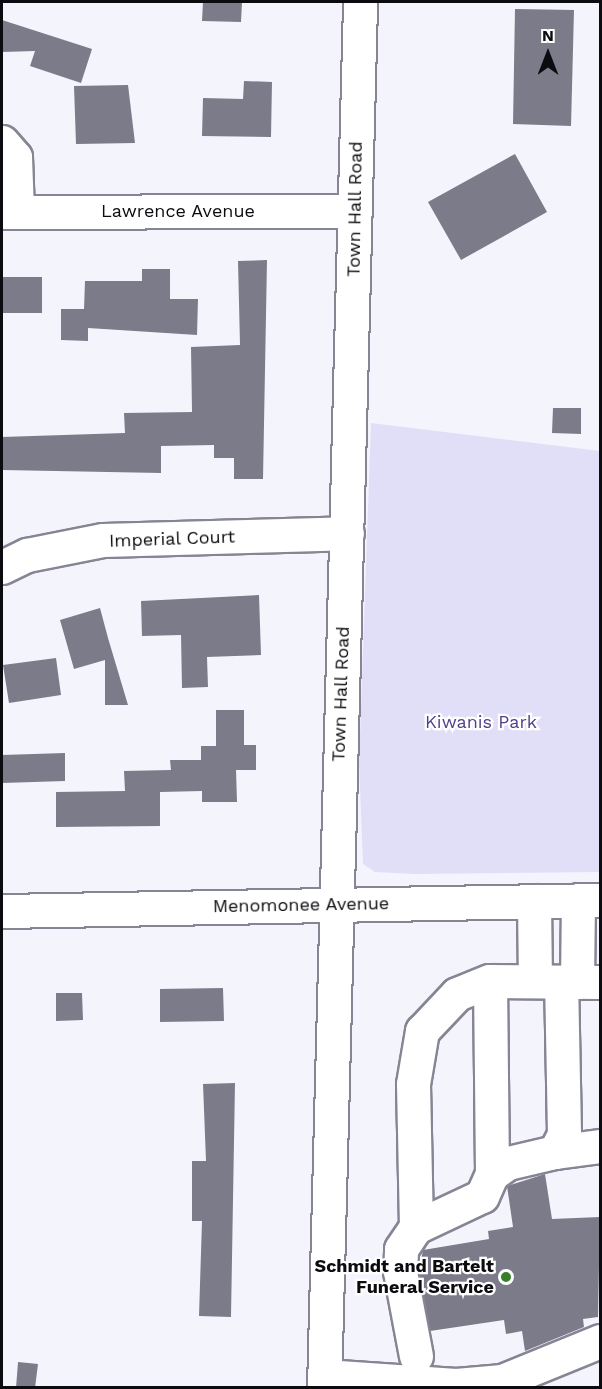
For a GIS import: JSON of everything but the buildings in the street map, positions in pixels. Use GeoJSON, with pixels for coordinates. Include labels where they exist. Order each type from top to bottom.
{"type":"FeatureCollection","features":[{"type":"Feature","properties":{"kind":"street","name":"Town Hall Road"},"geometry":{"type":"LineString","coordinates":[[324,1382],[334,904],[347,533],[360,2]]}},
{"type":"Feature","properties":{"kind":"street"},"geometry":{"type":"LineString","coordinates":[[2,142],[15,157],[9,212]]}},
{"type":"Feature","properties":{"kind":"street","name":"Lawrence Avenue"},"geometry":{"type":"LineString","coordinates":[[9,212],[355,211]]}},
{"type":"Feature","properties":{"kind":"street","name":"Imperial Court"},"geometry":{"type":"LineString","coordinates":[[2,567],[27,555],[102,540],[347,533]]}},
{"type":"Feature","properties":{"kind":"street"},"geometry":{"type":"LineString","coordinates":[[555,1152],[564,1134],[568,982],[589,900]]}},
{"type":"Feature","properties":{"kind":"street","name":"Menomonee Avenue"},"geometry":{"type":"LineString","coordinates":[[2,911],[589,900]]}},
{"type":"Feature","properties":{"kind":"street"},"geometry":{"type":"LineString","coordinates":[[534,901],[568,982]]}},
{"type":"Feature","properties":{"kind":"street"},"geometry":{"type":"LineString","coordinates":[[416,1227],[413,1084],[422,1031],[457,994],[490,981],[568,982]]}},
{"type":"Feature","properties":{"kind":"street"},"geometry":{"type":"LineString","coordinates":[[416,1356],[400,1271],[401,1249],[416,1227],[482,1196],[492,1174],[490,981]]}},
{"type":"Feature","properties":{"kind":"street"},"geometry":{"type":"LineString","coordinates":[[492,1174],[508,1163],[555,1152],[600,1146]]}},
{"type":"Feature","properties":{"kind":"street"},"geometry":{"type":"LineString","coordinates":[[324,1382],[502,1381],[600,1341]]}},
{"type":"Feature","properties":{"kind":"green space","name":"Kiwanis Park"},"geometry":{"type":"Polygon","coordinates":[[[371,423],[600,451],[600,872],[414,874],[375,872],[363,864],[359,764],[371,423]]]}},
{"type":"Feature","properties":{"kind":"place","name":"Schmidt and Bartelt Funeral Service"},"geometry":{"type":"Point","coordinates":[506,1277]}}]}
